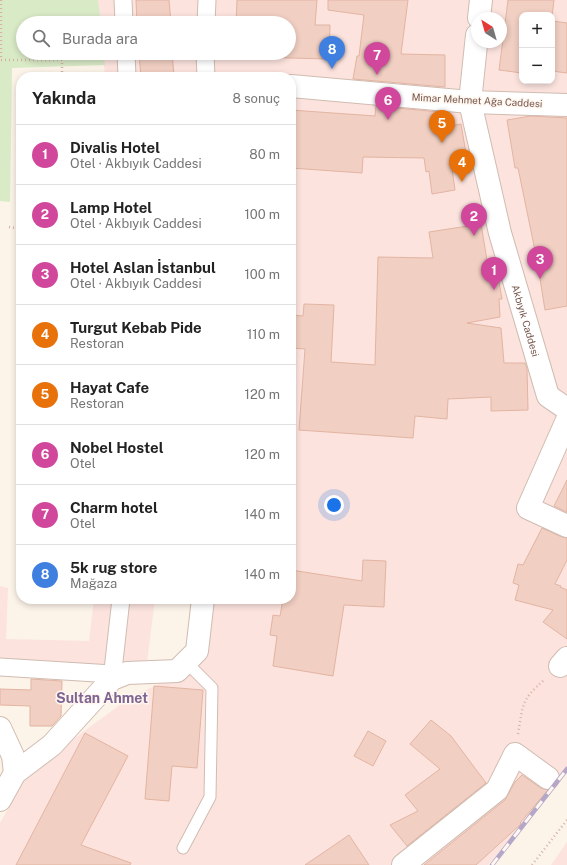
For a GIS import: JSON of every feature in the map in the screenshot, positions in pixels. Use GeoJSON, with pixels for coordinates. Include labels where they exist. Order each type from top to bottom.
{"type":"FeatureCollection","features":[{"type":"Feature","properties":{"kind":"street"},"geometry":{"type":"LineString","coordinates":[[123,0],[124,16]]}},
{"type":"Feature","properties":{"kind":"street"},"geometry":{"type":"LineString","coordinates":[[206,16],[207,0]]}},
{"type":"Feature","properties":{"kind":"street"},"geometry":{"type":"LineString","coordinates":[[480,12],[481,0]]}},
{"type":"Feature","properties":{"kind":"street","name":"Akbıyık Caddesi"},"geometry":{"type":"LineString","coordinates":[[476,48],[470,102],[500,233],[548,396],[567,409]]}},
{"type":"Feature","properties":{"kind":"street"},"geometry":{"type":"LineString","coordinates":[[126,60],[127,72]]}},
{"type":"Feature","properties":{"kind":"street"},"geometry":{"type":"LineString","coordinates":[[205,60],[206,72]]}},
{"type":"Feature","properties":{"kind":"street","name":"Mimar Mehmet Ağa Caddesi"},"geometry":{"type":"LineString","coordinates":[[296,86],[470,102],[567,106]]}},
{"type":"Feature","properties":{"kind":"street"},"geometry":{"type":"LineString","coordinates":[[567,420],[528,508],[567,526]]}},
{"type":"Feature","properties":{"kind":"street"},"geometry":{"type":"LineString","coordinates":[[0,800],[15,773],[52,745],[112,676],[120,604]]}},
{"type":"Feature","properties":{"kind":"street"},"geometry":{"type":"LineString","coordinates":[[0,666],[112,676],[127,673],[177,671],[197,651],[202,604]]}},
{"type":"Feature","properties":{"kind":"street"},"geometry":{"type":"LineString","coordinates":[[0,728],[13,756],[15,773]]}},
{"type":"Feature","properties":{"kind":"street"},"geometry":{"type":"LineString","coordinates":[[403,865],[496,790],[515,754],[548,778]]}},
{"type":"Feature","properties":{"kind":"lane"},"geometry":{"type":"LineString","coordinates":[[183,848],[210,797],[212,688],[186,662]]}},
{"type":"Feature","properties":{"kind":"path"},"geometry":{"type":"LineString","coordinates":[[1,0],[1,60],[62,60],[62,72]]}},
{"type":"Feature","properties":{"kind":"path"},"geometry":{"type":"LineString","coordinates":[[9,227],[16,228]]}},
{"type":"Feature","properties":{"kind":"path"},"geometry":{"type":"LineString","coordinates":[[515,754],[523,703],[531,691],[563,662]]}},
{"type":"Feature","properties":{"kind":"path"},"geometry":{"type":"LineString","coordinates":[[532,865],[567,820]]}},
{"type":"Feature","properties":{"kind":"shaded area"},"geometry":{"type":"Polygon","coordinates":[[[98,0],[471,0],[461,89],[296,80],[296,72],[105,72],[104,60],[296,60],[296,16],[100,16],[98,0]]]}},
{"type":"Feature","properties":{"kind":"shaded area"},"geometry":{"type":"Polygon","coordinates":[[[489,0],[567,0],[567,400],[555,394],[477,109],[483,48],[507,48],[507,12],[488,12],[489,0]]]}},
{"type":"Feature","properties":{"kind":"shaded area"},"geometry":{"type":"Polygon","coordinates":[[[296,94],[463,108],[541,401],[567,413],[567,769],[488,865],[0,865],[0,823],[30,771],[128,699],[203,662],[211,604],[296,604],[296,94]]]}},
{"type":"Feature","properties":{"kind":"shaded area"},"geometry":{"type":"Polygon","coordinates":[[[0,586],[8,588],[6,639],[89,641],[93,604],[154,604],[147,662],[113,666],[0,667],[0,586]]]}},
{"type":"Feature","properties":{"kind":"shaded area"},"geometry":{"type":"Polygon","coordinates":[[[567,842],[567,865],[551,865],[567,842]]]}},
{"type":"Feature","properties":{"kind":"green space"},"geometry":{"type":"Polygon","coordinates":[[[0,0],[98,0],[100,16],[16,16],[16,60],[104,60],[105,65],[12,68],[10,202],[0,201],[0,0]]]}},
{"type":"Feature","properties":{"kind":"building"},"geometry":{"type":"Polygon","coordinates":[[[136,0],[169,0],[170,16],[137,16],[136,0]]]}},
{"type":"Feature","properties":{"kind":"building"},"geometry":{"type":"Polygon","coordinates":[[[237,0],[317,0],[315,25],[330,25],[329,59],[296,58],[296,16],[236,16],[237,0]]]}},
{"type":"Feature","properties":{"kind":"building"},"geometry":{"type":"Polygon","coordinates":[[[328,0],[408,0],[401,54],[445,55],[445,87],[353,79],[357,56],[359,56],[364,15],[328,10],[328,0]]]}},
{"type":"Feature","properties":{"kind":"building"},"geometry":{"type":"Polygon","coordinates":[[[508,0],[554,0],[553,12],[519,12],[519,73],[499,70],[502,48],[507,48],[506,12],[508,0]]]}},
{"type":"Feature","properties":{"kind":"building"},"geometry":{"type":"Polygon","coordinates":[[[555,21],[567,23],[567,73],[555,71],[555,21]]]}},
{"type":"Feature","properties":{"kind":"building"},"geometry":{"type":"Polygon","coordinates":[[[140,60],[173,60],[174,72],[141,72],[140,60]]]}},
{"type":"Feature","properties":{"kind":"building"},"geometry":{"type":"Polygon","coordinates":[[[376,106],[450,113],[451,126],[461,124],[468,165],[452,168],[455,190],[432,194],[429,171],[426,172],[424,158],[363,157],[362,173],[296,168],[296,110],[375,116],[376,106]]]}},
{"type":"Feature","properties":{"kind":"building"},"geometry":{"type":"Polygon","coordinates":[[[531,116],[567,118],[567,306],[545,310],[537,260],[518,168],[515,168],[507,120],[531,116]]]}},
{"type":"Feature","properties":{"kind":"building"},"geometry":{"type":"Polygon","coordinates":[[[481,224],[488,266],[496,265],[502,299],[499,299],[500,317],[467,323],[501,328],[504,363],[525,363],[527,369],[528,410],[491,411],[491,397],[448,399],[447,419],[415,416],[413,438],[299,430],[305,349],[296,348],[296,315],[303,316],[304,304],[334,305],[331,362],[375,365],[378,257],[433,258],[429,232],[481,224]]]}},
{"type":"Feature","properties":{"kind":"building"},"geometry":{"type":"Polygon","coordinates":[[[567,480],[567,512],[554,506],[567,480]]]}},
{"type":"Feature","properties":{"kind":"building"},"geometry":{"type":"Polygon","coordinates":[[[542,528],[567,538],[567,560],[555,584],[567,590],[567,639],[543,622],[553,610],[515,600],[519,585],[513,583],[518,564],[523,565],[542,528]]]}},
{"type":"Feature","properties":{"kind":"building"},"geometry":{"type":"Polygon","coordinates":[[[363,560],[386,561],[384,607],[344,605],[333,676],[273,666],[277,636],[270,635],[273,615],[280,616],[282,604],[296,604],[296,571],[362,581],[363,560]]]}},
{"type":"Feature","properties":{"kind":"building"},"geometry":{"type":"Polygon","coordinates":[[[31,679],[62,681],[61,716],[52,726],[30,726],[30,706],[0,705],[0,689],[31,690],[31,679]]]}},
{"type":"Feature","properties":{"kind":"building"},"geometry":{"type":"Polygon","coordinates":[[[154,686],[203,690],[197,768],[172,766],[169,801],[145,799],[154,686]]]}},
{"type":"Feature","properties":{"kind":"building"},"geometry":{"type":"Polygon","coordinates":[[[431,720],[451,736],[486,783],[407,846],[390,825],[418,811],[405,795],[440,769],[410,744],[431,720]]]}},
{"type":"Feature","properties":{"kind":"building"},"geometry":{"type":"Polygon","coordinates":[[[368,731],[386,741],[373,766],[354,756],[368,731]]]}},
{"type":"Feature","properties":{"kind":"building"},"geometry":{"type":"Polygon","coordinates":[[[85,733],[128,756],[81,845],[131,863],[130,865],[16,865],[85,733]]]}},
{"type":"Feature","properties":{"kind":"building"},"geometry":{"type":"Polygon","coordinates":[[[522,775],[541,788],[548,790],[520,823],[521,824],[476,865],[424,865],[505,800],[515,782],[522,775]]]}},
{"type":"Feature","properties":{"kind":"building"},"geometry":{"type":"Polygon","coordinates":[[[349,835],[369,865],[305,865],[333,846],[349,835]]]}},
{"type":"Feature","properties":{"kind":"railway"},"geometry":{"type":"LineString","coordinates":[[492,865],[567,769]]}},
{"type":"Feature","properties":{"kind":"place","name":"5k rug store"},"geometry":{"type":"Point","coordinates":[332,69]}},
{"type":"Feature","properties":{"kind":"place","name":"Charm hotel"},"geometry":{"type":"Point","coordinates":[377,75]}},
{"type":"Feature","properties":{"kind":"place","name":"Nobel Hostel"},"geometry":{"type":"Point","coordinates":[388,120]}},
{"type":"Feature","properties":{"kind":"place","name":"Hayat Cafe"},"geometry":{"type":"Point","coordinates":[442,143]}},
{"type":"Feature","properties":{"kind":"place","name":"Turgut Kebab Pide"},"geometry":{"type":"Point","coordinates":[462,182]}},
{"type":"Feature","properties":{"kind":"place","name":"Lamp Hotel"},"geometry":{"type":"Point","coordinates":[474,236]}},
{"type":"Feature","properties":{"kind":"place","name":"Hotel Aslan İstanbul"},"geometry":{"type":"Point","coordinates":[540,279]}},
{"type":"Feature","properties":{"kind":"place","name":"Divalis Hotel"},"geometry":{"type":"Point","coordinates":[494,290]}},
{"type":"Feature","properties":{"kind":"district","name":"Sultan Ahmet"},"geometry":{"type":"Point","coordinates":[102,698]}}]}
